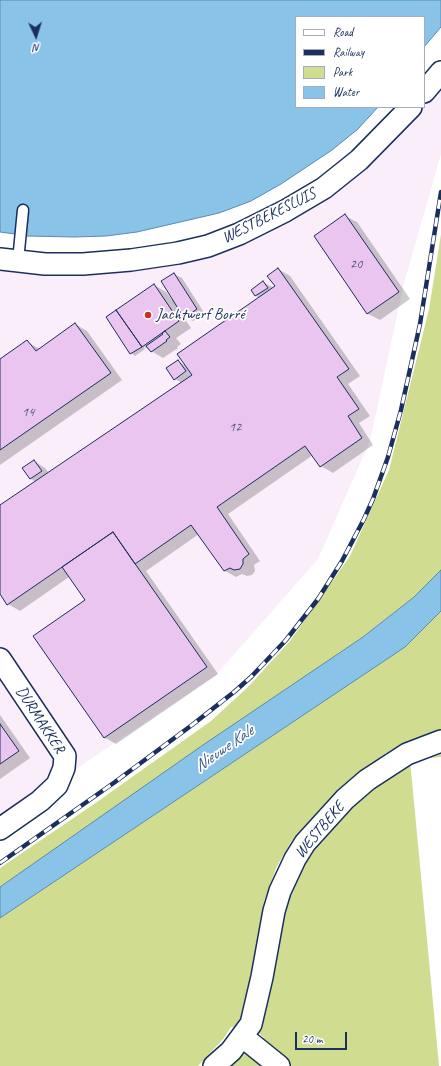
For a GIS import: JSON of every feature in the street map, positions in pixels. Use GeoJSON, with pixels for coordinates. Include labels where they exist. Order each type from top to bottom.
{"type":"FeatureCollection","features":[{"type":"Feature","properties":{"kind":"street"},"geometry":{"type":"LineString","coordinates":[[425,91],[441,72]]}},
{"type":"Feature","properties":{"kind":"street","name":"WESTBEKESLUIS"},"geometry":{"type":"LineString","coordinates":[[9,260],[45,264],[83,264],[131,260],[178,253],[208,246],[239,234],[285,211],[324,188],[359,160],[410,108]]}},
{"type":"Feature","properties":{"kind":"street","name":"DURMAKKER"},"geometry":{"type":"LineString","coordinates":[[0,658],[65,756],[64,768],[57,785],[40,801],[0,829]]}},
{"type":"Feature","properties":{"kind":"street","name":"WESTBEKE"},"geometry":{"type":"LineString","coordinates":[[214,1066],[231,1051],[243,1037],[251,1024],[262,977],[274,911],[280,891],[305,843],[345,799],[367,780],[407,754],[441,741]]}},
{"type":"Feature","properties":{"kind":"street"},"geometry":{"type":"LineString","coordinates":[[243,1037],[279,1066]]}},
{"type":"Feature","properties":{"kind":"lane"},"geometry":{"type":"LineString","coordinates":[[9,260],[23,210]]}},
{"type":"Feature","properties":{"kind":"shaded area"},"geometry":{"type":"Polygon","coordinates":[[[441,85],[441,154],[404,283],[370,441],[318,559],[216,675],[0,820],[0,268],[196,259],[406,126],[421,108],[425,108],[425,104],[441,85]]]}},
{"type":"Feature","properties":{"kind":"green space"},"geometry":{"type":"Polygon","coordinates":[[[441,234],[441,570],[414,597],[363,637],[0,887],[0,868],[97,802],[211,721],[249,686],[290,641],[350,556],[389,470],[429,309],[441,234]]]}},
{"type":"Feature","properties":{"kind":"green space"},"geometry":{"type":"Polygon","coordinates":[[[441,611],[441,757],[410,760],[439,1066],[220,1066],[233,1056],[249,1053],[264,1038],[257,1031],[231,1027],[224,1038],[198,1066],[0,1066],[0,918],[405,647],[441,611]],[[405,744],[386,753],[328,800],[291,842],[277,866],[264,901],[256,978],[300,858],[405,744]]]}},
{"type":"Feature","properties":{"kind":"water"},"geometry":{"type":"Polygon","coordinates":[[[0,0],[441,0],[441,27],[425,46],[425,16],[295,16],[295,108],[377,108],[358,129],[332,150],[281,184],[251,201],[219,213],[137,232],[106,236],[26,236],[29,212],[18,209],[15,234],[0,232],[0,0]]]}},
{"type":"Feature","properties":{"kind":"water","name":"Nieuwe Kale"},"geometry":{"type":"Polygon","coordinates":[[[441,570],[441,611],[405,647],[0,918],[0,887],[203,745],[363,637],[414,597],[441,570]]]}},
{"type":"Feature","properties":{"kind":"building"},"geometry":{"type":"Polygon","coordinates":[[[345,214],[399,292],[367,314],[314,236],[345,214]]]}},
{"type":"Feature","properties":{"kind":"building"},"geometry":{"type":"Polygon","coordinates":[[[278,268],[349,369],[337,377],[359,409],[348,416],[362,438],[320,467],[305,446],[217,507],[249,554],[243,559],[243,564],[240,569],[234,570],[230,568],[224,571],[191,525],[135,564],[113,532],[7,605],[0,594],[0,505],[192,375],[177,354],[275,286],[267,276],[278,268]]]}},
{"type":"Feature","properties":{"kind":"building"},"geometry":{"type":"Polygon","coordinates":[[[174,273],[197,309],[184,318],[161,281],[174,273]]]}},
{"type":"Feature","properties":{"kind":"building"},"geometry":{"type":"Polygon","coordinates":[[[263,281],[268,288],[255,296],[251,290],[263,281]]]}},
{"type":"Feature","properties":{"kind":"building","name":"Jachtwerf Borré"},"geometry":{"type":"Polygon","coordinates":[[[154,284],[179,321],[142,347],[116,310],[154,284]]]}},
{"type":"Feature","properties":{"kind":"building"},"geometry":{"type":"Polygon","coordinates":[[[116,310],[142,347],[130,354],[106,317],[116,310]]]}},
{"type":"Feature","properties":{"kind":"building"},"geometry":{"type":"Polygon","coordinates":[[[75,323],[111,373],[0,450],[0,359],[27,340],[36,351],[75,323]]]}},
{"type":"Feature","properties":{"kind":"building"},"geometry":{"type":"Polygon","coordinates":[[[165,331],[170,337],[166,340],[167,341],[151,352],[146,346],[165,331]]]}},
{"type":"Feature","properties":{"kind":"building"},"geometry":{"type":"Polygon","coordinates":[[[178,360],[186,371],[174,380],[166,368],[178,360]]]}},
{"type":"Feature","properties":{"kind":"building"},"geometry":{"type":"Polygon","coordinates":[[[34,460],[42,471],[30,479],[22,468],[34,460]]]}},
{"type":"Feature","properties":{"kind":"building"},"geometry":{"type":"Polygon","coordinates":[[[113,532],[207,667],[104,738],[33,636],[85,600],[62,567],[113,532]]]}},
{"type":"Feature","properties":{"kind":"building"},"geometry":{"type":"Polygon","coordinates":[[[0,724],[19,751],[0,764],[0,724]]]}},
{"type":"Feature","properties":{"kind":"railway"},"geometry":{"type":"LineString","coordinates":[[0,863],[115,782],[234,692],[251,677],[286,640],[318,599],[342,561],[364,519],[388,457],[401,410],[420,324],[441,192]]}},
{"type":"Feature","properties":{"kind":"place","name":"Jachtwerf Borré"},"geometry":{"type":"Point","coordinates":[148,315]}}]}
